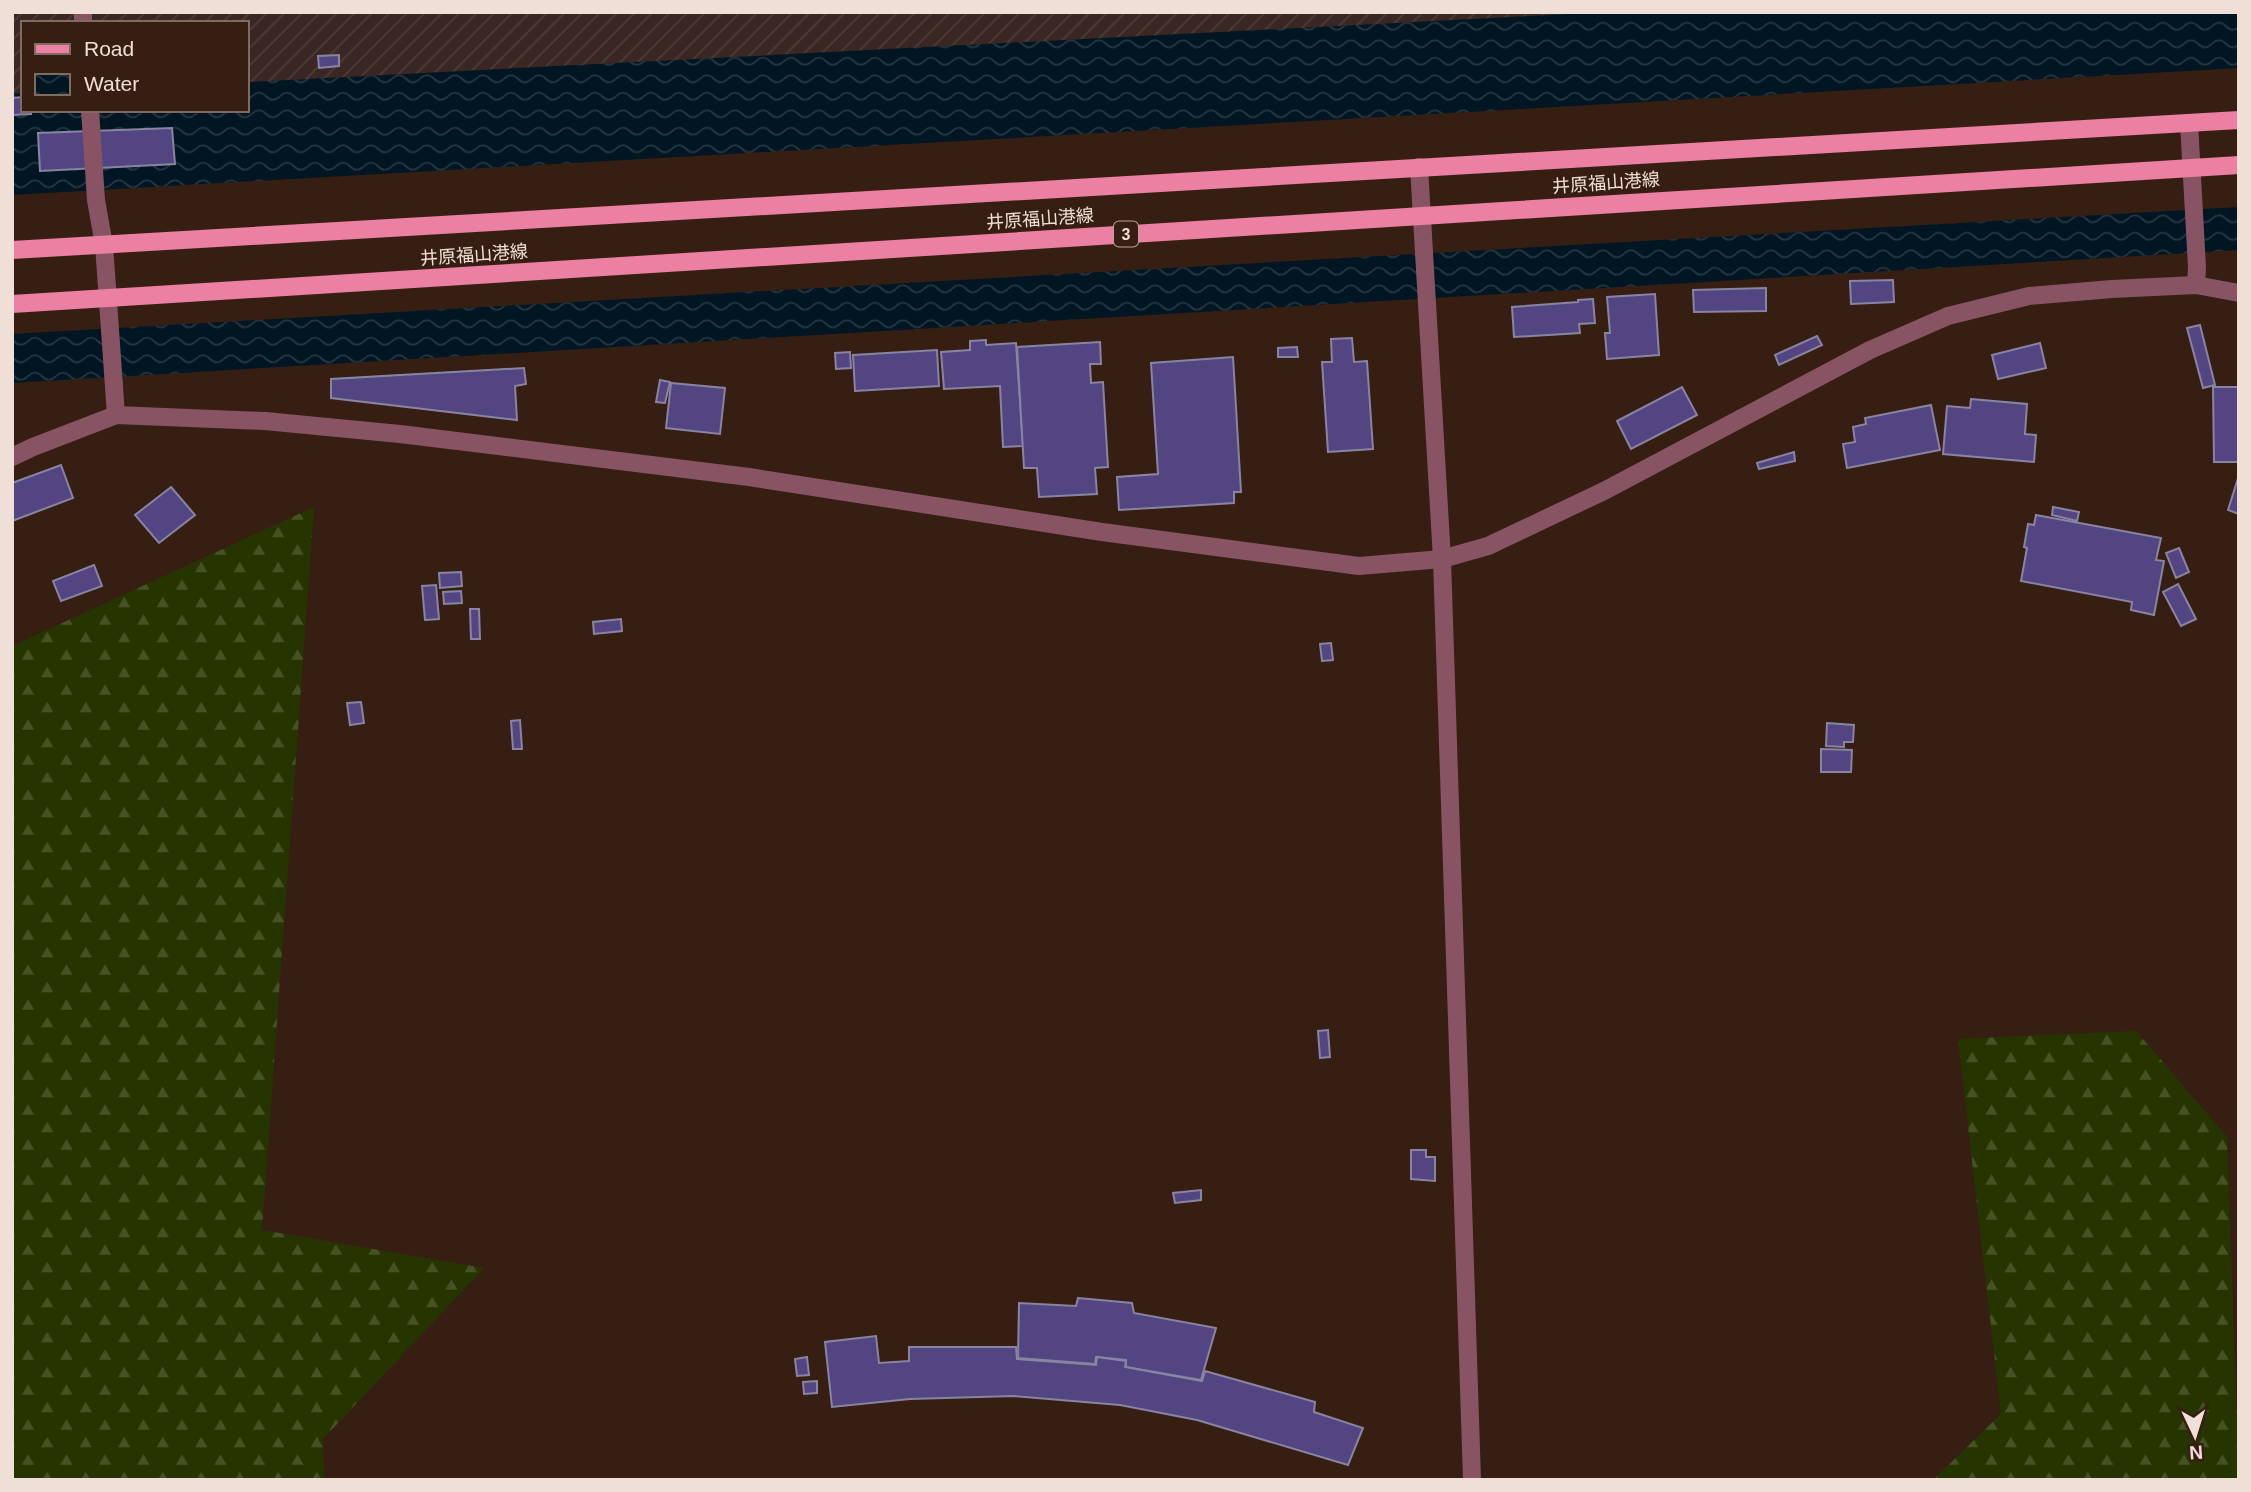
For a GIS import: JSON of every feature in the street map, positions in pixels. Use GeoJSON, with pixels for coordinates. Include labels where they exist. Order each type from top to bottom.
{"type":"FeatureCollection","features":[{"type":"Feature","properties":{"kind":"main road","name":"井原福山港線"},"geometry":{"type":"LineString","coordinates":[[12,250],[2239,120]]}},
{"type":"Feature","properties":{"kind":"main road","name":"井原福山港線"},"geometry":{"type":"LineString","coordinates":[[12,304],[107,308],[1423,215],[2239,164]]}},
{"type":"Feature","properties":{"kind":"street"},"geometry":{"type":"LineString","coordinates":[[90,112],[96,200],[104,245],[116,415]]}},
{"type":"Feature","properties":{"kind":"street"},"geometry":{"type":"LineString","coordinates":[[2189,123],[2196,276]]}},
{"type":"Feature","properties":{"kind":"street"},"geometry":{"type":"LineString","coordinates":[[1419,167],[1442,559],[1472,1480]]}},
{"type":"Feature","properties":{"kind":"street"},"geometry":{"type":"LineString","coordinates":[[12,457],[116,415],[265,421],[400,433],[749,477],[1128,535],[1359,566],[1442,559],[1489,545],[1604,491],[1870,350],[1948,316],[2029,296],[2112,289],[2196,276],[2239,293]]}},
{"type":"Feature","properties":{"kind":"shaded area"},"geometry":{"type":"Polygon","coordinates":[[[12,12],[2092,12],[12,129],[12,12]]]}},
{"type":"Feature","properties":{"kind":"green space"},"geometry":{"type":"Polygon","coordinates":[[[314,507],[262,1230],[484,1268],[323,1439],[324,1480],[12,1480],[12,646],[314,507]]]}},
{"type":"Feature","properties":{"kind":"green space"},"geometry":{"type":"Polygon","coordinates":[[[2136,1031],[2227,1137],[2239,1480],[1933,1480],[2001,1414],[1958,1039],[2136,1031]]]}},
{"type":"Feature","properties":{"kind":"water"},"geometry":{"type":"Polygon","coordinates":[[[1608,12],[2239,12],[2239,68],[12,195],[12,94],[21,93],[21,112],[248,112],[248,82],[1608,12]]]}},
{"type":"Feature","properties":{"kind":"water"},"geometry":{"type":"Polygon","coordinates":[[[2239,207],[2239,250],[12,383],[12,334],[2239,207]]]}},
{"type":"Feature","properties":{"kind":"building"},"geometry":{"type":"Polygon","coordinates":[[[339,55],[339,66],[319,68],[318,56],[339,55]]]}},
{"type":"Feature","properties":{"kind":"building"},"geometry":{"type":"Polygon","coordinates":[[[21,97],[21,112],[31,114],[12,115],[12,98],[21,97]]]}},
{"type":"Feature","properties":{"kind":"building"},"geometry":{"type":"Polygon","coordinates":[[[172,128],[175,164],[40,171],[38,133],[172,128]]]}},
{"type":"Feature","properties":{"kind":"building"},"geometry":{"type":"Polygon","coordinates":[[[1893,280],[1894,302],[1851,304],[1850,281],[1893,280]]]}},
{"type":"Feature","properties":{"kind":"building"},"geometry":{"type":"Polygon","coordinates":[[[1766,288],[1766,311],[1694,312],[1693,290],[1766,288]]]}},
{"type":"Feature","properties":{"kind":"building"},"geometry":{"type":"Polygon","coordinates":[[[1655,294],[1659,355],[1607,359],[1605,333],[1610,333],[1607,297],[1655,294]]]}},
{"type":"Feature","properties":{"kind":"building"},"geometry":{"type":"Polygon","coordinates":[[[1593,299],[1595,323],[1579,324],[1580,333],[1514,337],[1512,307],[1593,299]]]}},
{"type":"Feature","properties":{"kind":"building"},"geometry":{"type":"Polygon","coordinates":[[[2200,325],[2215,385],[2203,388],[2187,328],[2200,325]]]}},
{"type":"Feature","properties":{"kind":"building"},"geometry":{"type":"Polygon","coordinates":[[[1817,336],[1822,345],[1779,365],[1775,355],[1817,336]]]}},
{"type":"Feature","properties":{"kind":"building"},"geometry":{"type":"Polygon","coordinates":[[[1352,338],[1354,362],[1367,361],[1373,449],[1328,452],[1322,362],[1332,362],[1331,339],[1352,338]]]}},
{"type":"Feature","properties":{"kind":"building"},"geometry":{"type":"Polygon","coordinates":[[[986,340],[986,345],[1016,343],[1023,446],[1003,447],[1000,386],[944,389],[941,352],[970,350],[970,341],[986,340]]]}},
{"type":"Feature","properties":{"kind":"building"},"geometry":{"type":"Polygon","coordinates":[[[1100,342],[1101,364],[1090,364],[1091,383],[1103,382],[1108,467],[1095,468],[1097,494],[1039,497],[1037,468],[1024,468],[1017,347],[1100,342]]]}},
{"type":"Feature","properties":{"kind":"building"},"geometry":{"type":"Polygon","coordinates":[[[2040,343],[2046,368],[1998,379],[1992,355],[2040,343]]]}},
{"type":"Feature","properties":{"kind":"building"},"geometry":{"type":"Polygon","coordinates":[[[1297,347],[1298,357],[1278,357],[1278,348],[1297,347]]]}},
{"type":"Feature","properties":{"kind":"building"},"geometry":{"type":"Polygon","coordinates":[[[937,350],[939,386],[855,391],[853,355],[937,350]]]}},
{"type":"Feature","properties":{"kind":"building"},"geometry":{"type":"Polygon","coordinates":[[[850,352],[851,368],[836,369],[835,353],[850,352]]]}},
{"type":"Feature","properties":{"kind":"building"},"geometry":{"type":"Polygon","coordinates":[[[1233,357],[1241,492],[1234,492],[1234,503],[1119,510],[1117,477],[1158,474],[1151,363],[1233,357]]]}},
{"type":"Feature","properties":{"kind":"building"},"geometry":{"type":"Polygon","coordinates":[[[524,368],[526,384],[515,386],[517,420],[331,398],[331,379],[524,368]]]}},
{"type":"Feature","properties":{"kind":"building"},"geometry":{"type":"Polygon","coordinates":[[[660,380],[670,382],[665,403],[656,402],[660,380]]]}},
{"type":"Feature","properties":{"kind":"building"},"geometry":{"type":"Polygon","coordinates":[[[671,383],[725,388],[720,434],[666,428],[671,383]]]}},
{"type":"Feature","properties":{"kind":"building"},"geometry":{"type":"Polygon","coordinates":[[[1682,387],[1697,415],[1631,449],[1617,421],[1682,387]]]}},
{"type":"Feature","properties":{"kind":"building"},"geometry":{"type":"Polygon","coordinates":[[[2213,387],[2239,387],[2239,462],[2214,462],[2213,387]]]}},
{"type":"Feature","properties":{"kind":"building"},"geometry":{"type":"Polygon","coordinates":[[[1971,399],[2027,404],[2025,434],[2036,435],[2034,462],[1943,454],[1947,406],[1970,408],[1971,399]]]}},
{"type":"Feature","properties":{"kind":"building"},"geometry":{"type":"Polygon","coordinates":[[[1931,405],[1940,450],[1847,468],[1843,444],[1855,442],[1853,427],[1866,424],[1865,418],[1931,405]]]}},
{"type":"Feature","properties":{"kind":"building"},"geometry":{"type":"Polygon","coordinates":[[[1794,452],[1795,461],[1759,469],[1757,463],[1794,452]]]}},
{"type":"Feature","properties":{"kind":"building"},"geometry":{"type":"Polygon","coordinates":[[[61,465],[73,498],[12,521],[12,483],[61,465]]]}},
{"type":"Feature","properties":{"kind":"building"},"geometry":{"type":"Polygon","coordinates":[[[2239,475],[2239,514],[2228,510],[2239,475]]]}},
{"type":"Feature","properties":{"kind":"building"},"geometry":{"type":"Polygon","coordinates":[[[171,487],[195,515],[159,543],[135,515],[171,487]]]}},
{"type":"Feature","properties":{"kind":"building"},"geometry":{"type":"Polygon","coordinates":[[[2053,507],[2079,512],[2077,521],[2052,515],[2053,507]]]}},
{"type":"Feature","properties":{"kind":"building"},"geometry":{"type":"Polygon","coordinates":[[[2036,515],[2161,538],[2156,560],[2164,561],[2154,615],[2131,610],[2132,602],[2021,581],[2028,524],[2034,525],[2036,515]]]}},
{"type":"Feature","properties":{"kind":"building"},"geometry":{"type":"Polygon","coordinates":[[[2179,548],[2189,572],[2176,578],[2166,553],[2179,548]]]}},
{"type":"Feature","properties":{"kind":"building"},"geometry":{"type":"Polygon","coordinates":[[[94,565],[102,586],[61,601],[53,581],[94,565]]]}},
{"type":"Feature","properties":{"kind":"building"},"geometry":{"type":"Polygon","coordinates":[[[461,572],[462,586],[440,588],[439,573],[461,572]]]}},
{"type":"Feature","properties":{"kind":"building"},"geometry":{"type":"Polygon","coordinates":[[[2178,584],[2196,619],[2181,626],[2163,592],[2178,584]]]}},
{"type":"Feature","properties":{"kind":"building"},"geometry":{"type":"Polygon","coordinates":[[[436,585],[439,619],[425,620],[422,586],[436,585]]]}},
{"type":"Feature","properties":{"kind":"building"},"geometry":{"type":"Polygon","coordinates":[[[461,591],[462,603],[444,604],[443,592],[461,591]]]}},
{"type":"Feature","properties":{"kind":"building"},"geometry":{"type":"Polygon","coordinates":[[[470,609],[479,609],[480,639],[471,639],[470,609]]]}},
{"type":"Feature","properties":{"kind":"building"},"geometry":{"type":"Polygon","coordinates":[[[621,619],[622,631],[594,634],[593,622],[621,619]]]}},
{"type":"Feature","properties":{"kind":"building"},"geometry":{"type":"Polygon","coordinates":[[[1331,643],[1333,660],[1322,661],[1320,644],[1331,643]]]}},
{"type":"Feature","properties":{"kind":"building"},"geometry":{"type":"Polygon","coordinates":[[[361,702],[364,723],[350,725],[347,703],[361,702]]]}},
{"type":"Feature","properties":{"kind":"building"},"geometry":{"type":"Polygon","coordinates":[[[520,720],[522,749],[513,749],[511,721],[520,720]]]}},
{"type":"Feature","properties":{"kind":"building"},"geometry":{"type":"Polygon","coordinates":[[[1827,723],[1854,725],[1853,742],[1844,742],[1844,747],[1826,746],[1827,723]]]}},
{"type":"Feature","properties":{"kind":"building"},"geometry":{"type":"Polygon","coordinates":[[[1821,749],[1852,750],[1851,772],[1821,772],[1821,749]]]}},
{"type":"Feature","properties":{"kind":"building"},"geometry":{"type":"Polygon","coordinates":[[[1328,1030],[1330,1057],[1320,1058],[1318,1031],[1328,1030]]]}},
{"type":"Feature","properties":{"kind":"building"},"geometry":{"type":"Polygon","coordinates":[[[1411,1150],[1426,1150],[1426,1157],[1435,1157],[1435,1181],[1411,1179],[1411,1150]]]}},
{"type":"Feature","properties":{"kind":"building"},"geometry":{"type":"Polygon","coordinates":[[[1201,1190],[1201,1200],[1175,1203],[1173,1193],[1201,1190]]]}},
{"type":"Feature","properties":{"kind":"building"},"geometry":{"type":"Polygon","coordinates":[[[1078,1298],[1132,1303],[1134,1313],[1216,1328],[1201,1380],[1126,1367],[1126,1360],[1096,1357],[1095,1364],[1018,1358],[1019,1303],[1076,1306],[1078,1298]]]}},
{"type":"Feature","properties":{"kind":"building"},"geometry":{"type":"Polygon","coordinates":[[[876,1336],[879,1363],[909,1361],[909,1347],[1016,1347],[1017,1359],[1096,1365],[1097,1357],[1126,1361],[1125,1367],[1202,1381],[1205,1371],[1315,1402],[1314,1412],[1363,1428],[1348,1465],[1197,1420],[1120,1405],[1014,1396],[910,1399],[832,1407],[825,1342],[876,1336]]]}},
{"type":"Feature","properties":{"kind":"building"},"geometry":{"type":"Polygon","coordinates":[[[807,1357],[809,1375],[797,1376],[795,1359],[807,1357]]]}},
{"type":"Feature","properties":{"kind":"building"},"geometry":{"type":"Polygon","coordinates":[[[817,1381],[817,1393],[804,1394],[803,1382],[817,1381]]]}}]}
